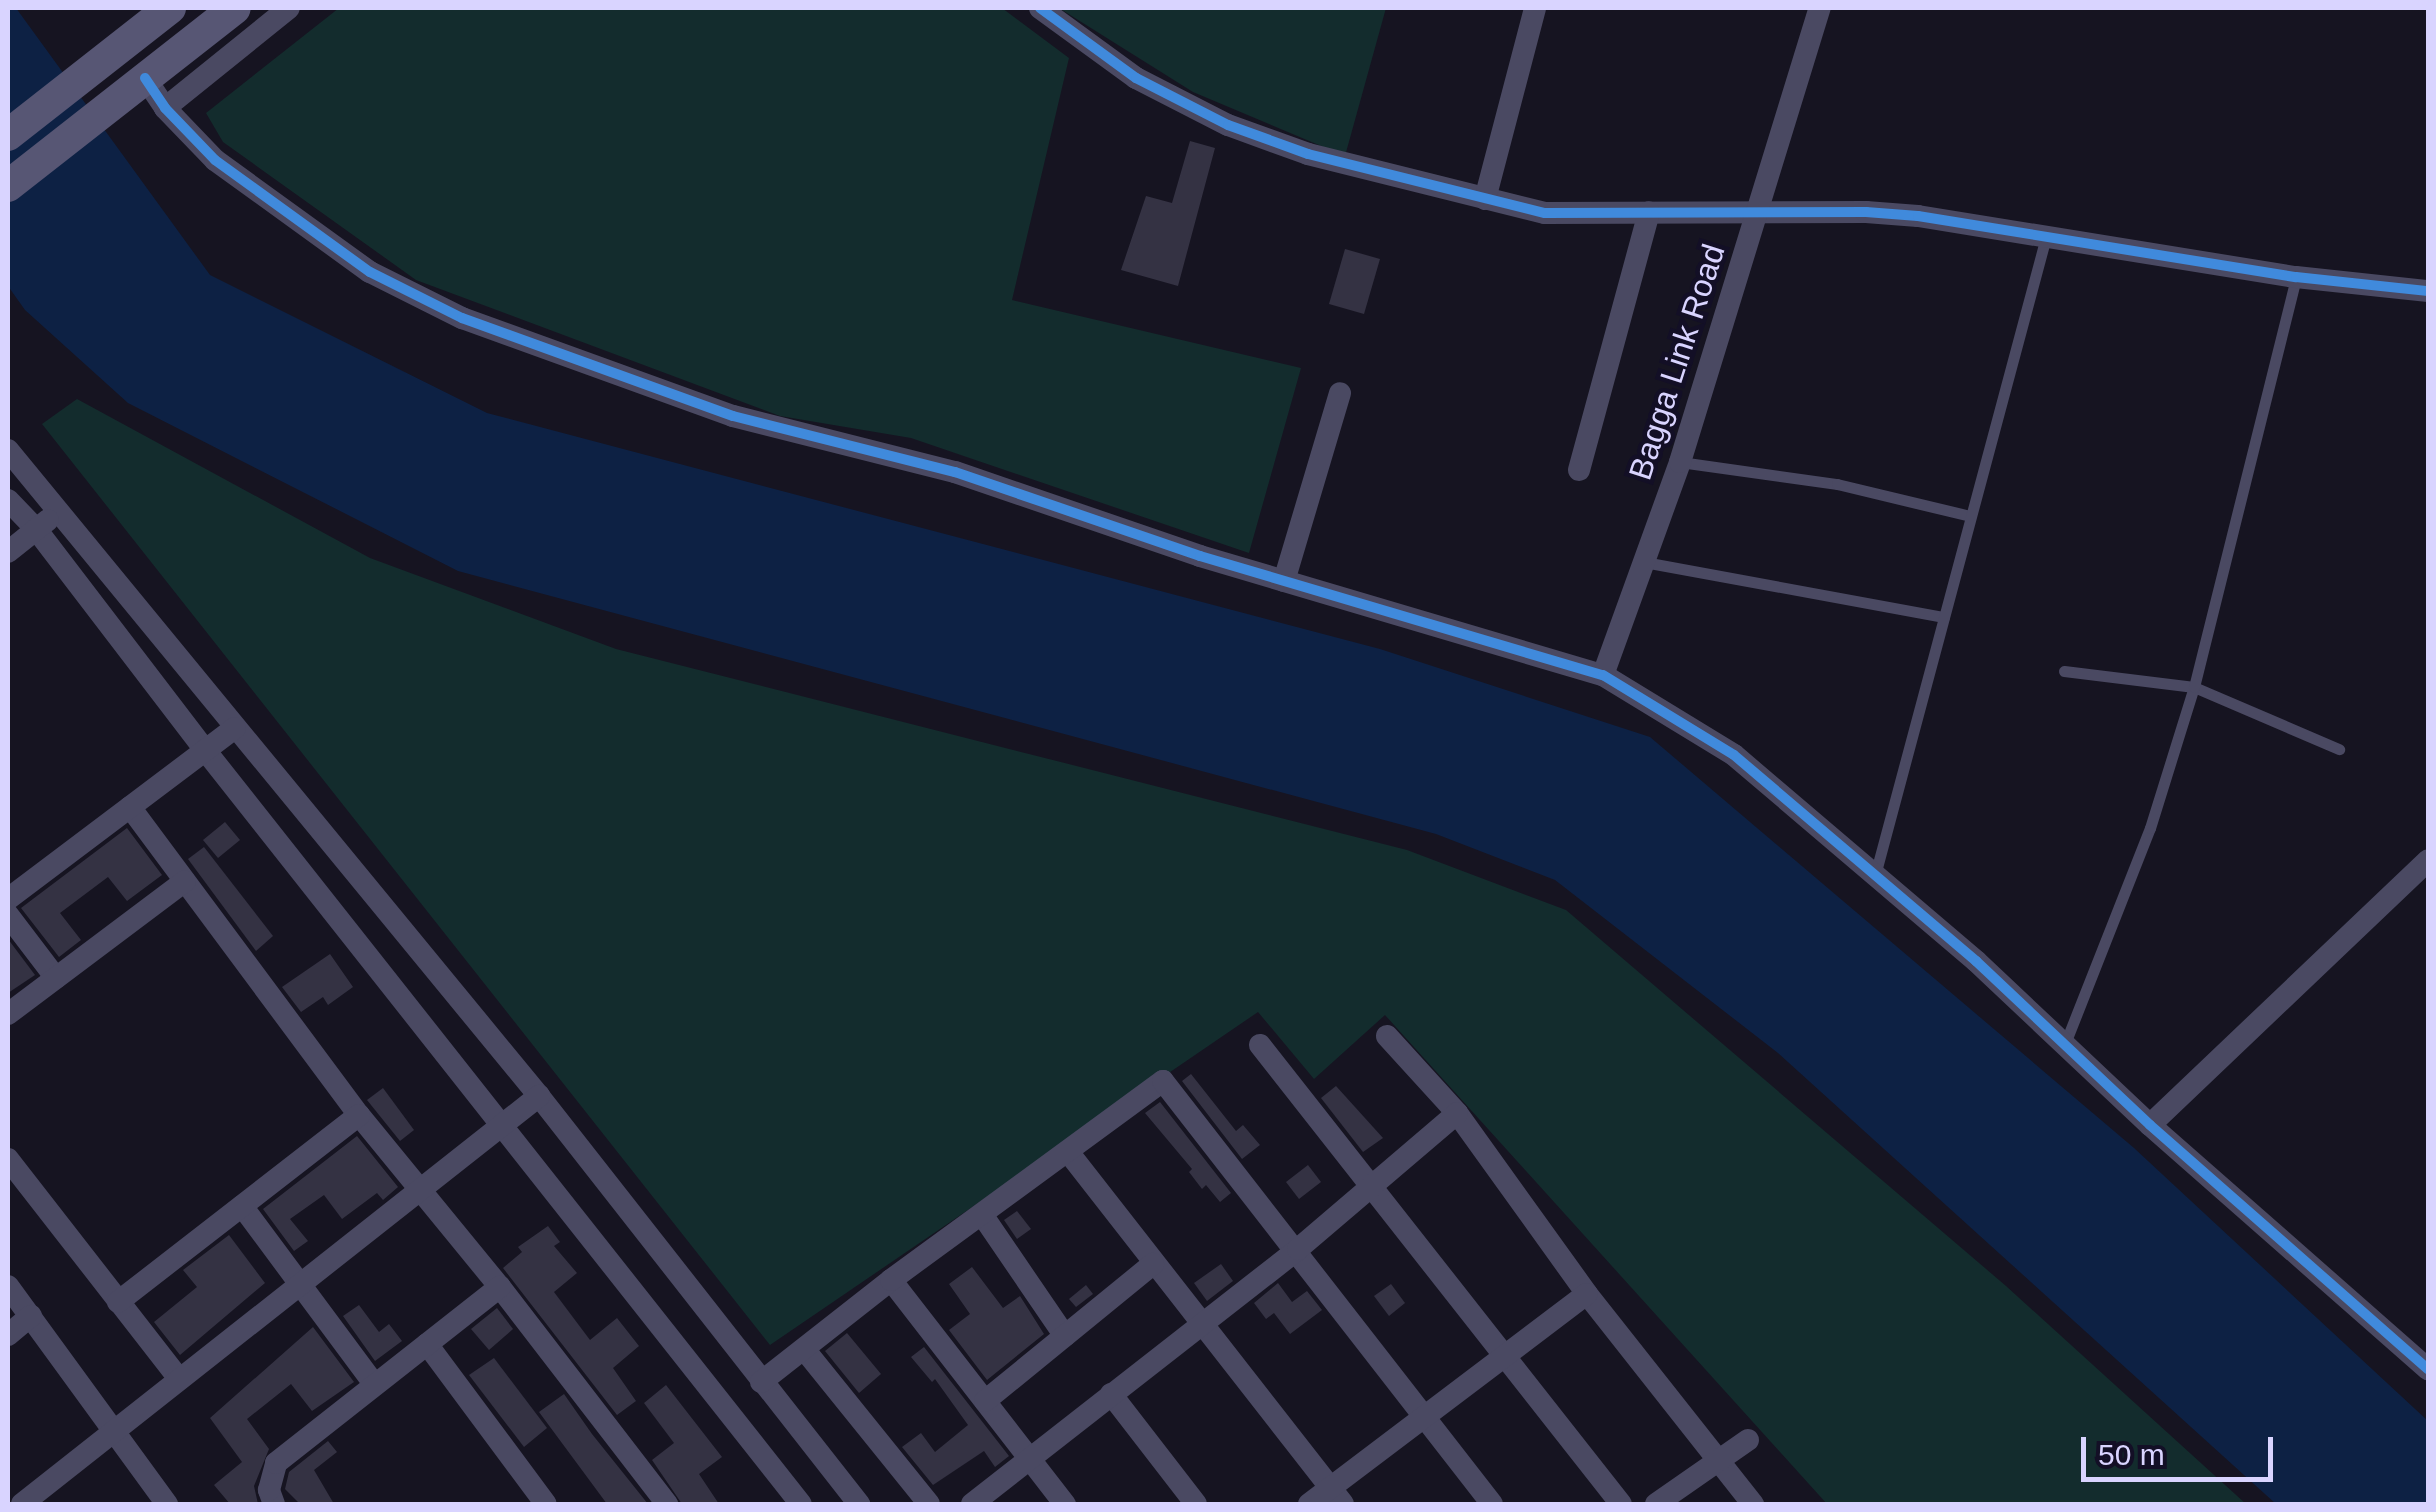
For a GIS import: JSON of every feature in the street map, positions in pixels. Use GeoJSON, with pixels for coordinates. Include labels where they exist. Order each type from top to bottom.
{"type":"FeatureCollection","features":[{"type":"Feature","properties":{"kind":"main road"},"geometry":{"type":"LineString","coordinates":[[8,134],[92,69],[140,25],[170,8]]}},
{"type":"Feature","properties":{"kind":"main road"},"geometry":{"type":"LineString","coordinates":[[8,186],[235,8]]}},
{"type":"Feature","properties":{"kind":"street"},"geometry":{"type":"LineString","coordinates":[[165,108],[289,8]]}},
{"type":"Feature","properties":{"kind":"street"},"geometry":{"type":"LineString","coordinates":[[1040,8],[1136,78],[1216,120],[1308,154],[1555,214],[1866,212],[2046,234],[2296,277],[2428,291]]}},
{"type":"Feature","properties":{"kind":"street"},"geometry":{"type":"LineString","coordinates":[[1485,198],[1535,8]]}},
{"type":"Feature","properties":{"kind":"street","name":"Bagga Link Road"},"geometry":{"type":"LineString","coordinates":[[1603,675],[1680,462],[1760,213],[1820,8]]}},
{"type":"Feature","properties":{"kind":"street"},"geometry":{"type":"LineString","coordinates":[[145,78],[165,108],[215,160],[370,272],[462,318],[733,416],[955,472],[1284,580],[1603,675],[1734,756],[2066,1041],[2150,1125],[2428,1369]]}},
{"type":"Feature","properties":{"kind":"street"},"geometry":{"type":"LineString","coordinates":[[1579,470],[1649,212]]}},
{"type":"Feature","properties":{"kind":"street"},"geometry":{"type":"LineString","coordinates":[[1284,580],[1340,393]]}},
{"type":"Feature","properties":{"kind":"street"},"geometry":{"type":"LineString","coordinates":[[8,450],[539,1096],[859,1504]]}},
{"type":"Feature","properties":{"kind":"street"},"geometry":{"type":"LineString","coordinates":[[38,488],[10,507],[36,530],[801,1504]]}},
{"type":"Feature","properties":{"kind":"street"},"geometry":{"type":"LineString","coordinates":[[8,552],[58,512]]}},
{"type":"Feature","properties":{"kind":"street"},"geometry":{"type":"LineString","coordinates":[[8,900],[235,728]]}},
{"type":"Feature","properties":{"kind":"street"},"geometry":{"type":"LineString","coordinates":[[130,807],[358,1115],[500,1287],[667,1504]]}},
{"type":"Feature","properties":{"kind":"street"},"geometry":{"type":"LineString","coordinates":[[2150,1125],[2428,860]]}},
{"type":"Feature","properties":{"kind":"street"},"geometry":{"type":"LineString","coordinates":[[8,1014],[185,881]]}},
{"type":"Feature","properties":{"kind":"street"},"geometry":{"type":"LineString","coordinates":[[8,915],[56,978]]}},
{"type":"Feature","properties":{"kind":"street"},"geometry":{"type":"LineString","coordinates":[[1387,1036],[1456,1113],[1588,1294],[1753,1504]]}},
{"type":"Feature","properties":{"kind":"street"},"geometry":{"type":"LineString","coordinates":[[1260,1045],[1621,1504]]}},
{"type":"Feature","properties":{"kind":"street"},"geometry":{"type":"LineString","coordinates":[[761,1382],[891,1280],[1069,1154],[1163,1081],[1298,1249],[1492,1504]]}},
{"type":"Feature","properties":{"kind":"street"},"geometry":{"type":"LineString","coordinates":[[22,1504],[423,1192],[539,1096]]}},
{"type":"Feature","properties":{"kind":"street"},"geometry":{"type":"LineString","coordinates":[[972,1504],[1298,1249],[1456,1113]]}},
{"type":"Feature","properties":{"kind":"street"},"geometry":{"type":"LineString","coordinates":[[118,1302],[358,1115]]}},
{"type":"Feature","properties":{"kind":"street"},"geometry":{"type":"LineString","coordinates":[[1069,1154],[1337,1497]]}},
{"type":"Feature","properties":{"kind":"street"},"geometry":{"type":"LineString","coordinates":[[8,1159],[178,1380]]}},
{"type":"Feature","properties":{"kind":"street"},"geometry":{"type":"LineString","coordinates":[[242,1206],[374,1384]]}},
{"type":"Feature","properties":{"kind":"street"},"geometry":{"type":"LineString","coordinates":[[984,1216],[1064,1336]]}},
{"type":"Feature","properties":{"kind":"street"},"geometry":{"type":"LineString","coordinates":[[985,1401],[1153,1264]]}},
{"type":"Feature","properties":{"kind":"street"},"geometry":{"type":"LineString","coordinates":[[891,1280],[1065,1504]]}},
{"type":"Feature","properties":{"kind":"street"},"geometry":{"type":"LineString","coordinates":[[8,1286],[167,1504]]}},
{"type":"Feature","properties":{"kind":"street"},"geometry":{"type":"LineString","coordinates":[[274,1504],[268,1490],[276,1463],[500,1287]]}},
{"type":"Feature","properties":{"kind":"street"},"geometry":{"type":"LineString","coordinates":[[1310,1504],[1337,1497],[1426,1418],[1588,1294]]}},
{"type":"Feature","properties":{"kind":"street"},"geometry":{"type":"LineString","coordinates":[[8,1335],[31,1316]]}},
{"type":"Feature","properties":{"kind":"street"},"geometry":{"type":"LineString","coordinates":[[428,1344],[546,1504]]}},
{"type":"Feature","properties":{"kind":"street"},"geometry":{"type":"LineString","coordinates":[[804,1349],[929,1504]]}},
{"type":"Feature","properties":{"kind":"street"},"geometry":{"type":"LineString","coordinates":[[1111,1394],[1196,1504]]}},
{"type":"Feature","properties":{"kind":"street"},"geometry":{"type":"LineString","coordinates":[[1656,1504],[1748,1440]]}},
{"type":"Feature","properties":{"kind":"lane"},"geometry":{"type":"LineString","coordinates":[[1875,875],[2046,234]]}},
{"type":"Feature","properties":{"kind":"lane"},"geometry":{"type":"LineString","coordinates":[[2066,1041],[2150,828],[2194,687],[2296,277]]}},
{"type":"Feature","properties":{"kind":"lane"},"geometry":{"type":"LineString","coordinates":[[1680,462],[1838,484],[1970,516]]}},
{"type":"Feature","properties":{"kind":"lane"},"geometry":{"type":"LineString","coordinates":[[1644,562],[1944,618]]}},
{"type":"Feature","properties":{"kind":"lane"},"geometry":{"type":"LineString","coordinates":[[2064,672],[2194,687],[2338,750]]}},
{"type":"Feature","properties":{"kind":"green space"},"geometry":{"type":"Polygon","coordinates":[[[339,8],[1002,8],[1069,58],[1012,300],[1301,368],[1249,553],[911,438],[780,416],[416,280],[223,142],[206,113],[339,8]]]}},
{"type":"Feature","properties":{"kind":"green space"},"geometry":{"type":"Polygon","coordinates":[[[1059,8],[1386,8],[1345,156],[1193,92],[1059,8]]]}},
{"type":"Feature","properties":{"kind":"green space"},"geometry":{"type":"Polygon","coordinates":[[[77,399],[370,558],[616,649],[1407,850],[1566,910],[2006,1286],[2246,1504],[1827,1504],[1385,1015],[1314,1079],[1258,1012],[770,1345],[42,424],[77,399]]]}},
{"type":"Feature","properties":{"kind":"water"},"geometry":{"type":"Polygon","coordinates":[[[8,8],[16,8],[210,275],[487,413],[1380,649],[1650,737],[2134,1148],[2428,1421],[2428,1504],[2276,1504],[1778,1053],[1555,880],[1436,834],[458,571],[128,403],[25,310],[8,286],[8,8]]]}},
{"type":"Feature","properties":{"kind":"building"},"geometry":{"type":"Polygon","coordinates":[[[1190,141],[1215,148],[1178,286],[1121,270],[1146,196],[1172,203],[1190,141]]]}},
{"type":"Feature","properties":{"kind":"building"},"geometry":{"type":"Polygon","coordinates":[[[1345,249],[1380,259],[1364,314],[1329,304],[1345,249]]]}},
{"type":"Feature","properties":{"kind":"building"},"geometry":{"type":"Polygon","coordinates":[[[225,822],[240,840],[218,858],[203,840],[225,822]]]}},
{"type":"Feature","properties":{"kind":"building"},"geometry":{"type":"Polygon","coordinates":[[[127,828],[162,875],[127,901],[108,877],[60,913],[81,940],[59,957],[21,908],[127,828]]]}},
{"type":"Feature","properties":{"kind":"building"},"geometry":{"type":"Polygon","coordinates":[[[204,847],[273,936],[256,951],[188,859],[204,847]]]}},
{"type":"Feature","properties":{"kind":"building"},"geometry":{"type":"Polygon","coordinates":[[[8,939],[35,975],[8,993],[8,939]]]}},
{"type":"Feature","properties":{"kind":"building"},"geometry":{"type":"Polygon","coordinates":[[[330,954],[353,987],[328,1005],[323,997],[301,1012],[282,987],[330,954]]]}},
{"type":"Feature","properties":{"kind":"building"},"geometry":{"type":"Polygon","coordinates":[[[1191,1074],[1236,1131],[1243,1125],[1260,1145],[1242,1159],[1182,1081],[1191,1074]]]}},
{"type":"Feature","properties":{"kind":"building"},"geometry":{"type":"Polygon","coordinates":[[[1336,1086],[1383,1138],[1363,1152],[1321,1098],[1336,1086]]]}},
{"type":"Feature","properties":{"kind":"building"},"geometry":{"type":"Polygon","coordinates":[[[383,1088],[414,1130],[400,1141],[367,1100],[383,1088]]]}},
{"type":"Feature","properties":{"kind":"building"},"geometry":{"type":"Polygon","coordinates":[[[1160,1102],[1231,1193],[1220,1202],[1206,1185],[1202,1189],[1189,1172],[1192,1169],[1145,1113],[1160,1102]]]}},
{"type":"Feature","properties":{"kind":"building"},"geometry":{"type":"Polygon","coordinates":[[[357,1136],[398,1187],[383,1200],[377,1193],[342,1219],[324,1195],[290,1219],[308,1241],[294,1251],[263,1209],[357,1136]]]}},
{"type":"Feature","properties":{"kind":"building"},"geometry":{"type":"Polygon","coordinates":[[[1308,1165],[1321,1182],[1299,1199],[1286,1182],[1308,1165]]]}},
{"type":"Feature","properties":{"kind":"building"},"geometry":{"type":"Polygon","coordinates":[[[1017,1211],[1031,1229],[1017,1239],[1004,1220],[1017,1211]]]}},
{"type":"Feature","properties":{"kind":"building"},"geometry":{"type":"Polygon","coordinates":[[[548,1226],[560,1242],[554,1246],[577,1273],[554,1292],[590,1340],[617,1318],[639,1346],[613,1368],[636,1401],[617,1415],[503,1268],[522,1252],[518,1247],[548,1226]]]}},
{"type":"Feature","properties":{"kind":"building"},"geometry":{"type":"Polygon","coordinates":[[[229,1235],[265,1283],[180,1355],[154,1322],[197,1287],[183,1270],[229,1235]]]}},
{"type":"Feature","properties":{"kind":"building"},"geometry":{"type":"Polygon","coordinates":[[[1221,1264],[1233,1281],[1207,1301],[1194,1283],[1221,1264]]]}},
{"type":"Feature","properties":{"kind":"building"},"geometry":{"type":"Polygon","coordinates":[[[972,1267],[1003,1308],[1020,1296],[1044,1334],[987,1380],[949,1330],[970,1314],[949,1284],[972,1267]]]}},
{"type":"Feature","properties":{"kind":"building"},"geometry":{"type":"Polygon","coordinates":[[[1278,1283],[1292,1302],[1307,1291],[1322,1310],[1290,1334],[1274,1313],[1266,1319],[1254,1303],[1278,1283]]]}},
{"type":"Feature","properties":{"kind":"building"},"geometry":{"type":"Polygon","coordinates":[[[1391,1284],[1405,1303],[1389,1316],[1374,1296],[1391,1284]]]}},
{"type":"Feature","properties":{"kind":"building"},"geometry":{"type":"Polygon","coordinates":[[[1086,1285],[1093,1294],[1076,1307],[1069,1299],[1086,1285]]]}},
{"type":"Feature","properties":{"kind":"building"},"geometry":{"type":"Polygon","coordinates":[[[359,1305],[379,1332],[389,1324],[402,1341],[375,1361],[343,1316],[359,1305]]]}},
{"type":"Feature","properties":{"kind":"building"},"geometry":{"type":"Polygon","coordinates":[[[497,1308],[513,1329],[489,1350],[471,1329],[497,1308]]]}},
{"type":"Feature","properties":{"kind":"building"},"geometry":{"type":"Polygon","coordinates":[[[313,1327],[354,1382],[312,1411],[291,1384],[247,1419],[269,1449],[254,1486],[258,1504],[230,1504],[214,1485],[242,1462],[210,1418],[313,1327]]]}},
{"type":"Feature","properties":{"kind":"building"},"geometry":{"type":"Polygon","coordinates":[[[847,1333],[881,1374],[859,1393],[825,1351],[847,1333]]]}},
{"type":"Feature","properties":{"kind":"building"},"geometry":{"type":"Polygon","coordinates":[[[924,1347],[1009,1456],[995,1467],[984,1451],[933,1485],[902,1447],[921,1433],[935,1452],[968,1425],[935,1379],[932,1382],[911,1357],[924,1347]]]}},
{"type":"Feature","properties":{"kind":"building"},"geometry":{"type":"Polygon","coordinates":[[[494,1358],[547,1428],[524,1447],[469,1375],[494,1358]]]}},
{"type":"Feature","properties":{"kind":"building"},"geometry":{"type":"Polygon","coordinates":[[[666,1385],[722,1457],[699,1474],[719,1504],[682,1504],[652,1460],[674,1443],[644,1403],[666,1385]]]}},
{"type":"Feature","properties":{"kind":"building"},"geometry":{"type":"Polygon","coordinates":[[[564,1394],[648,1504],[607,1504],[539,1412],[564,1394]]]}},
{"type":"Feature","properties":{"kind":"building"},"geometry":{"type":"Polygon","coordinates":[[[328,1441],[337,1452],[314,1470],[334,1504],[300,1504],[285,1489],[289,1472],[328,1441]]]}},
{"type":"Feature","properties":{"kind":"cycle path"},"geometry":{"type":"LineString","coordinates":[[1040,8],[1136,78],[1228,125],[1308,154],[1545,213],[1866,212],[1918,216],[2296,277],[2428,291]]}},
{"type":"Feature","properties":{"kind":"cycle path"},"geometry":{"type":"LineString","coordinates":[[145,78],[165,108],[215,160],[370,272],[462,318],[733,416],[955,472],[1200,556],[1603,675],[1734,755],[1976,961],[2150,1125],[2428,1369]]}}]}
